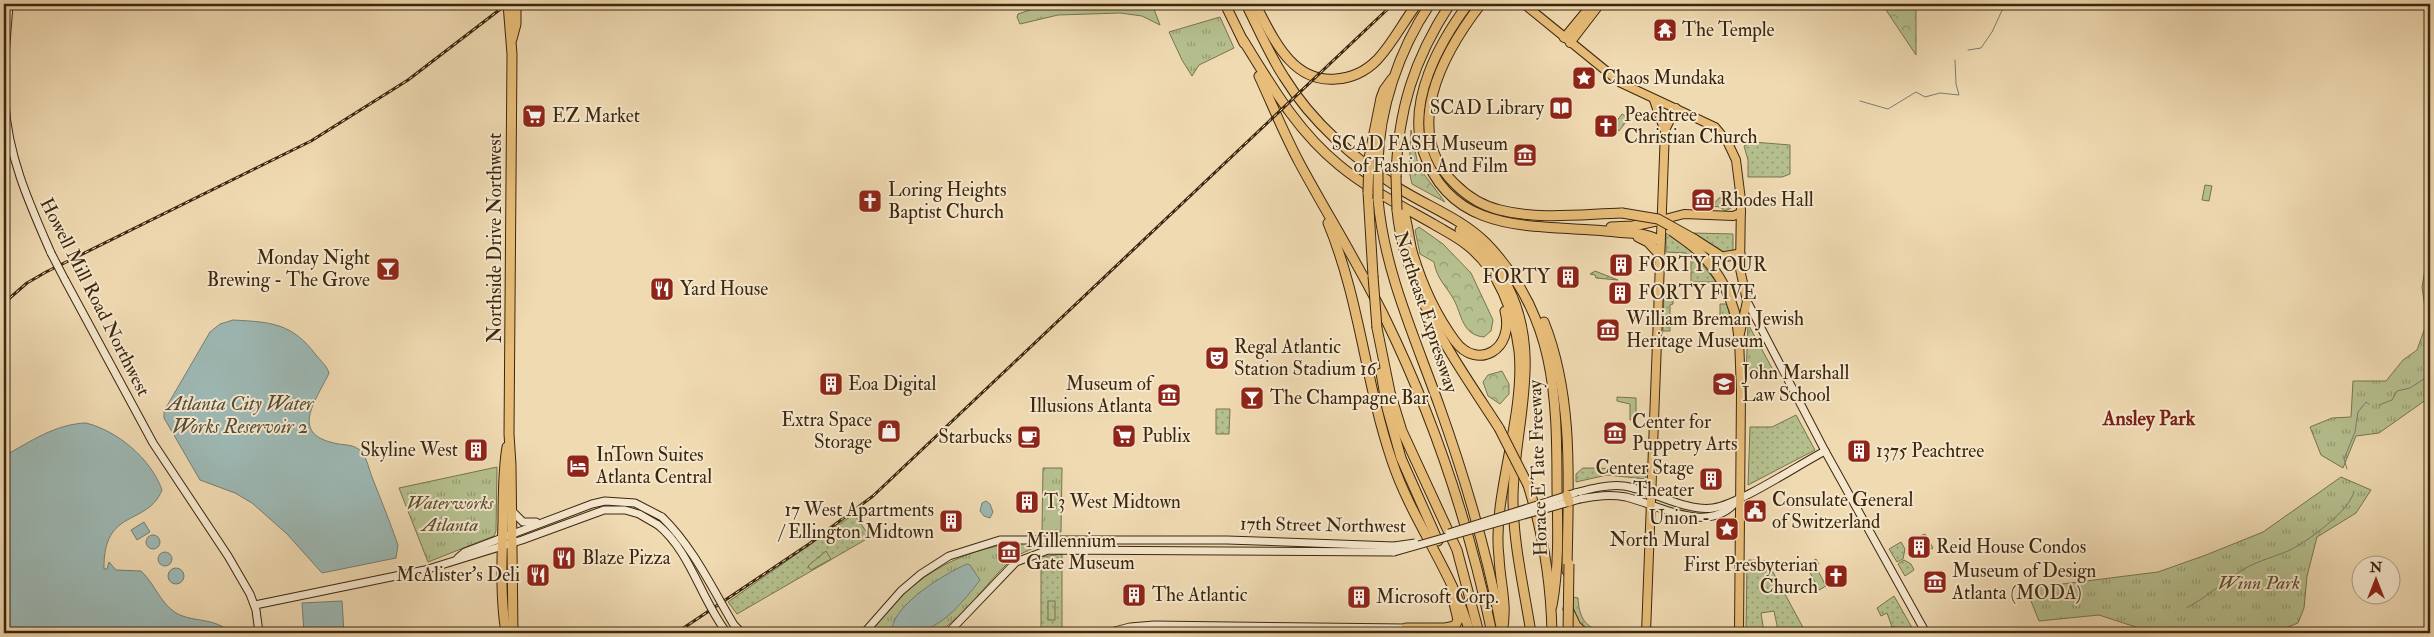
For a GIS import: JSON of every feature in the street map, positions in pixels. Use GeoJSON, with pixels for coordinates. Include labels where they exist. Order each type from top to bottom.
{"type":"FeatureCollection","features":[{"type":"Feature","properties":{"kind":"highway","name":"Northside Drive Northwest"},"geometry":{"type":"LineString","coordinates":[[508,4],[508,24],[512,42]]}},
{"type":"Feature","properties":{"kind":"highway","name":"Northside Drive Northwest"},"geometry":{"type":"LineString","coordinates":[[506,633],[502,598],[502,559],[512,511],[509,434],[512,42],[516,24],[516,4]]}},
{"type":"Feature","properties":{"kind":"highway"},"geometry":{"type":"LineString","coordinates":[[1225,4],[1280,124],[1384,317],[1434,430],[1498,633]]}},
{"type":"Feature","properties":{"kind":"highway","name":"Horace E Tate Freeway"},"geometry":{"type":"LineString","coordinates":[[1246,4],[1285,79],[1314,118],[1347,151],[1399,194],[1469,229],[1486,243],[1530,304],[1538,322],[1553,388],[1557,442],[1558,576],[1552,606]]}},
{"type":"Feature","properties":{"kind":"highway"},"geometry":{"type":"LineString","coordinates":[[1255,4],[1280,49],[1291,62],[1308,74],[1333,80],[1354,76],[1373,64],[1417,4]]}},
{"type":"Feature","properties":{"kind":"highway","name":"Northeast Expressway"},"geometry":{"type":"LineString","coordinates":[[1430,4],[1414,30],[1396,74],[1381,129],[1378,198],[1382,235],[1392,275],[1452,442],[1472,505],[1487,561],[1498,633]]}},
{"type":"Feature","properties":{"kind":"highway"},"geometry":{"type":"LineString","coordinates":[[1429,222],[1454,238],[1472,255],[1497,291],[1505,312],[1507,331],[1501,345],[1491,352],[1480,355],[1459,346],[1430,296],[1418,268],[1400,212],[1396,176],[1401,123],[1411,79],[1427,42],[1450,4]]}},
{"type":"Feature","properties":{"kind":"highway"},"geometry":{"type":"LineString","coordinates":[[1468,4],[1443,42],[1422,100],[1419,115],[1421,139],[1426,160],[1434,175],[1452,198],[1465,208],[1496,221],[1526,226],[1623,232],[1652,237],[1660,241]]}},
{"type":"Feature","properties":{"kind":"highway"},"geometry":{"type":"LineString","coordinates":[[1480,4],[1454,42],[1431,96],[1428,124],[1431,143],[1441,168],[1449,179],[1466,194],[1498,210],[1524,214],[1622,213],[1662,226],[1722,257],[1740,254]]}},
{"type":"Feature","properties":{"kind":"highway"},"geometry":{"type":"LineString","coordinates":[[1243,40],[1284,106],[1320,148],[1352,175],[1386,198],[1467,245],[1485,263],[1504,294],[1515,328],[1519,352],[1518,385],[1499,520],[1498,557],[1506,612],[1498,633]]}},
{"type":"Feature","properties":{"kind":"highway"},"geometry":{"type":"LineString","coordinates":[[1396,74],[1384,90],[1381,98],[1369,158],[1368,192],[1377,328],[1387,408],[1401,458],[1438,539]]}},
{"type":"Feature","properties":{"kind":"highway"},"geometry":{"type":"LineString","coordinates":[[1312,186],[1348,277],[1375,407],[1398,479],[1459,600],[1470,633]]}},
{"type":"Feature","properties":{"kind":"highway"},"geometry":{"type":"LineString","coordinates":[[1399,194],[1474,241],[1504,280],[1519,313],[1526,343],[1527,366],[1514,480],[1514,515],[1517,552],[1531,633]]}},
{"type":"Feature","properties":{"kind":"highway","name":"Northeast Expressway"},"geometry":{"type":"LineString","coordinates":[[1400,212],[1408,266],[1425,307],[1451,355],[1499,428],[1528,484],[1542,539],[1552,606]]}},
{"type":"Feature","properties":{"kind":"highway"},"geometry":{"type":"LineString","coordinates":[[1598,229],[1633,226],[1661,220]]}},
{"type":"Feature","properties":{"kind":"highway"},"geometry":{"type":"LineString","coordinates":[[1623,232],[1648,242],[1660,255]]}},
{"type":"Feature","properties":{"kind":"highway"},"geometry":{"type":"LineString","coordinates":[[1692,241],[1724,284],[1732,304],[1739,338]]}},
{"type":"Feature","properties":{"kind":"highway"},"geometry":{"type":"LineString","coordinates":[[1500,260],[1509,265],[1516,273],[1535,301],[1547,332],[1556,364],[1565,418],[1568,458],[1568,633]]}},
{"type":"Feature","properties":{"kind":"highway"},"geometry":{"type":"LineString","coordinates":[[1377,328],[1390,392],[1402,431],[1416,465],[1457,550],[1479,633]]}},
{"type":"Feature","properties":{"kind":"highway","name":"Northside Drive Northwest"},"geometry":{"type":"LineString","coordinates":[[509,434],[504,463],[513,633]]}},
{"type":"Feature","properties":{"kind":"highway"},"geometry":{"type":"LineString","coordinates":[[1568,498],[1568,633]]}},
{"type":"Feature","properties":{"kind":"highway"},"geometry":{"type":"LineString","coordinates":[[1406,631],[1445,628],[1457,624],[1456,608],[1434,552]]}},
{"type":"Feature","properties":{"kind":"highway"},"geometry":{"type":"LineString","coordinates":[[1470,594],[1474,633]]}},
{"type":"Feature","properties":{"kind":"highway"},"geometry":{"type":"LineString","coordinates":[[1552,606],[1552,632]]}},
{"type":"Feature","properties":{"kind":"highway"},"geometry":{"type":"LineString","coordinates":[[1567,607],[1576,626],[1584,633]]}},
{"type":"Feature","properties":{"kind":"main road","name":"Howell Mill Road Northwest"},"geometry":{"type":"LineString","coordinates":[[9,4],[4,93],[6,114],[22,185],[51,253],[153,444],[228,556],[255,605],[259,633]]}},
{"type":"Feature","properties":{"kind":"main road"},"geometry":{"type":"LineString","coordinates":[[1524,4],[1621,83],[1715,127],[1727,141],[1738,167],[1741,213],[1741,279],[1747,301],[1825,451],[1926,633]]}},
{"type":"Feature","properties":{"kind":"main road"},"geometry":{"type":"LineString","coordinates":[[1564,38],[1592,4]]}},
{"type":"Feature","properties":{"kind":"main road"},"geometry":{"type":"LineString","coordinates":[[1570,43],[1600,4]]}},
{"type":"Feature","properties":{"kind":"main road"},"geometry":{"type":"LineString","coordinates":[[1646,633],[1665,130],[1654,100]]}},
{"type":"Feature","properties":{"kind":"main road"},"geometry":{"type":"LineString","coordinates":[[1665,130],[1676,108]]}},
{"type":"Feature","properties":{"kind":"main road"},"geometry":{"type":"LineString","coordinates":[[1661,220],[1684,214],[1733,216],[1741,213]]}},
{"type":"Feature","properties":{"kind":"main road"},"geometry":{"type":"LineString","coordinates":[[1739,633],[1739,338],[1747,301]]}},
{"type":"Feature","properties":{"kind":"main road"},"geometry":{"type":"LineString","coordinates":[[1740,498],[1825,451]]}},
{"type":"Feature","properties":{"kind":"main road","name":"17th Street Northwest"},"geometry":{"type":"LineString","coordinates":[[948,633],[1016,562],[1025,557],[1048,550],[1394,549],[1438,539],[1602,487],[1622,486],[1701,508],[1713,508],[1740,498]]}},
{"type":"Feature","properties":{"kind":"main road","name":"17th Street Northwest"},"geometry":{"type":"LineString","coordinates":[[1579,495],[1611,495],[1685,515],[1706,517],[1727,512],[1740,498]]}},
{"type":"Feature","properties":{"kind":"main road"},"geometry":{"type":"LineString","coordinates":[[255,605],[425,570],[482,551],[549,520],[594,503],[616,501],[643,506],[662,517],[676,530],[734,625],[742,633]]}},
{"type":"Feature","properties":{"kind":"main road"},"geometry":{"type":"LineString","coordinates":[[456,560],[465,552],[604,510],[625,510],[639,514],[666,532],[682,555],[716,618],[727,633]]}},
{"type":"Feature","properties":{"kind":"main road"},"geometry":{"type":"LineString","coordinates":[[512,511],[523,522],[549,520]]}},
{"type":"Feature","properties":{"kind":"main road","name":"17th Street Northwest"},"geometry":{"type":"LineString","coordinates":[[864,633],[901,591],[921,574],[949,556],[1000,540],[1227,540],[1394,549]]}},
{"type":"Feature","properties":{"kind":"main road"},"geometry":{"type":"LineString","coordinates":[[482,551],[495,553],[502,559]]}},
{"type":"Feature","properties":{"kind":"main road"},"geometry":{"type":"LineString","coordinates":[[1107,633],[1130,627],[1154,625],[1406,631]]}},
{"type":"Feature","properties":{"kind":"green space"},"geometry":{"type":"Polygon","coordinates":[[[1047,4],[1152,4],[1160,25],[1142,16],[1120,13],[1058,15],[1020,24],[1017,17],[1018,14],[1047,4]]]}},
{"type":"Feature","properties":{"kind":"green space"},"geometry":{"type":"Polygon","coordinates":[[[1882,4],[1916,4],[1916,55],[1882,4]]]}},
{"type":"Feature","properties":{"kind":"green space"},"geometry":{"type":"Polygon","coordinates":[[[1220,17],[1234,48],[1199,65],[1192,76],[1169,32],[1220,17]]]}},
{"type":"Feature","properties":{"kind":"green space","name":"Peachtree Christian Church"},"geometry":{"type":"Polygon","coordinates":[[[1622,114],[1629,118],[1619,131],[1613,126],[1622,114]]]}},
{"type":"Feature","properties":{"kind":"green space"},"geometry":{"type":"Polygon","coordinates":[[[1411,130],[1417,160],[1423,173],[1445,202],[1412,184],[1409,171],[1411,130]]]}},
{"type":"Feature","properties":{"kind":"green space"},"geometry":{"type":"Polygon","coordinates":[[[1753,142],[1790,145],[1790,174],[1782,177],[1748,177],[1748,160],[1744,146],[1753,142]]]}},
{"type":"Feature","properties":{"kind":"green space"},"geometry":{"type":"Polygon","coordinates":[[[2205,185],[2212,186],[2209,201],[2202,200],[2205,185]]]}},
{"type":"Feature","properties":{"kind":"green space"},"geometry":{"type":"Polygon","coordinates":[[[1719,198],[1731,198],[1731,208],[1725,211],[1720,207],[1712,206],[1719,198]]]}},
{"type":"Feature","properties":{"kind":"green space"},"geometry":{"type":"Polygon","coordinates":[[[1419,227],[1443,244],[1471,273],[1493,320],[1491,331],[1484,337],[1471,332],[1467,328],[1454,300],[1437,273],[1434,262],[1420,254],[1415,230],[1419,227]]]}},
{"type":"Feature","properties":{"kind":"green space"},"geometry":{"type":"Polygon","coordinates":[[[1666,233],[1692,251],[1716,282],[1691,282],[1691,258],[1688,258],[1686,253],[1666,252],[1666,233]]]}},
{"type":"Feature","properties":{"kind":"green space"},"geometry":{"type":"Polygon","coordinates":[[[1692,233],[1733,234],[1733,251],[1725,255],[1692,233]]]}},
{"type":"Feature","properties":{"kind":"green space"},"geometry":{"type":"Polygon","coordinates":[[[2430,255],[2430,397],[2379,433],[2356,436],[2343,468],[2321,455],[2310,427],[2332,418],[2351,417],[2353,381],[2386,381],[2403,360],[2417,350],[2427,322],[2422,287],[2427,257],[2430,255]]]}},
{"type":"Feature","properties":{"kind":"green space"},"geometry":{"type":"Polygon","coordinates":[[[1595,271],[1618,280],[1596,278],[1595,275],[1590,274],[1595,271]]]}},
{"type":"Feature","properties":{"kind":"green space"},"geometry":{"type":"Polygon","coordinates":[[[1664,287],[1673,288],[1673,304],[1670,305],[1670,331],[1663,331],[1664,287]]]}},
{"type":"Feature","properties":{"kind":"green space"},"geometry":{"type":"Polygon","coordinates":[[[1720,304],[1727,304],[1730,317],[1720,315],[1720,304]]]}},
{"type":"Feature","properties":{"kind":"green space"},"geometry":{"type":"Polygon","coordinates":[[[1748,324],[1773,370],[1766,374],[1758,370],[1753,377],[1746,377],[1748,324]]]}},
{"type":"Feature","properties":{"kind":"green space"},"geometry":{"type":"Polygon","coordinates":[[[1502,371],[1509,384],[1509,394],[1500,404],[1488,396],[1483,382],[1488,375],[1502,371]]]}},
{"type":"Feature","properties":{"kind":"green space"},"geometry":{"type":"Polygon","coordinates":[[[1617,397],[1636,398],[1636,420],[1630,420],[1630,404],[1617,401],[1617,397]]]}},
{"type":"Feature","properties":{"kind":"green space"},"geometry":{"type":"Polygon","coordinates":[[[1216,409],[1230,409],[1229,434],[1216,434],[1216,409]]]}},
{"type":"Feature","properties":{"kind":"green space"},"geometry":{"type":"Polygon","coordinates":[[[1796,415],[1815,450],[1748,485],[1750,427],[1772,427],[1796,415]]]}},
{"type":"Feature","properties":{"kind":"green space","name":"Waterworks Atlanta"},"geometry":{"type":"Polygon","coordinates":[[[497,467],[496,531],[494,536],[428,562],[399,488],[497,467]]]}},
{"type":"Feature","properties":{"kind":"green space"},"geometry":{"type":"Polygon","coordinates":[[[1043,468],[1062,468],[1061,532],[1042,531],[1043,468]]]}},
{"type":"Feature","properties":{"kind":"green space"},"geometry":{"type":"Polygon","coordinates":[[[1583,468],[1646,469],[1646,479],[1607,475],[1576,482],[1576,474],[1583,468]]]}},
{"type":"Feature","properties":{"kind":"green space","name":"Winn Park"},"geometry":{"type":"Polygon","coordinates":[[[2341,477],[2371,490],[2356,513],[2317,537],[2307,576],[2304,608],[2298,623],[2285,628],[2154,633],[2099,615],[2039,621],[2027,591],[2038,587],[2158,572],[2206,555],[2263,532],[2341,477]]]}},
{"type":"Feature","properties":{"kind":"green space"},"geometry":{"type":"Polygon","coordinates":[[[854,514],[870,537],[737,614],[728,602],[854,514]]]}},
{"type":"Feature","properties":{"kind":"green space"},"geometry":{"type":"Polygon","coordinates":[[[1925,534],[1933,548],[1926,551],[1918,537],[1925,534]]]}},
{"type":"Feature","properties":{"kind":"green space"},"geometry":{"type":"Polygon","coordinates":[[[1901,542],[1905,549],[1903,559],[1897,562],[1889,549],[1901,542]]]}},
{"type":"Feature","properties":{"kind":"green space"},"geometry":{"type":"Polygon","coordinates":[[[1018,543],[1039,544],[1013,559],[957,618],[936,633],[870,633],[899,598],[934,571],[974,552],[995,546],[1018,543]]]}},
{"type":"Feature","properties":{"kind":"green space"},"geometry":{"type":"Polygon","coordinates":[[[826,551],[831,559],[811,570],[808,566],[826,551]]]}},
{"type":"Feature","properties":{"kind":"green space"},"geometry":{"type":"Polygon","coordinates":[[[1062,554],[1062,633],[1041,633],[1041,557],[1062,554]]]}},
{"type":"Feature","properties":{"kind":"green space"},"geometry":{"type":"Polygon","coordinates":[[[1816,559],[1819,564],[1816,567],[1826,586],[1819,590],[1806,565],[1816,559]]]}},
{"type":"Feature","properties":{"kind":"green space"},"geometry":{"type":"Polygon","coordinates":[[[1904,560],[1911,564],[1914,570],[1905,576],[1898,564],[1904,560]]]}},
{"type":"Feature","properties":{"kind":"green space"},"geometry":{"type":"Polygon","coordinates":[[[1747,561],[1767,561],[1806,633],[1785,633],[1778,630],[1774,611],[1761,613],[1764,632],[1746,633],[1747,561]]]}},
{"type":"Feature","properties":{"kind":"green space"},"geometry":{"type":"Polygon","coordinates":[[[1894,596],[1915,633],[1897,631],[1897,627],[1892,627],[1887,613],[1881,616],[1877,608],[1894,596]]]}},
{"type":"Feature","properties":{"kind":"green space"},"geometry":{"type":"Polygon","coordinates":[[[1573,597],[1578,598],[1580,612],[1590,626],[1611,633],[1592,632],[1581,627],[1575,616],[1573,597]]]}},
{"type":"Feature","properties":{"kind":"green space"},"geometry":{"type":"Polygon","coordinates":[[[1048,601],[1055,601],[1055,620],[1048,620],[1048,601]]]}},
{"type":"Feature","properties":{"kind":"water","name":"Atlanta City Water Works Reservoir 2"},"geometry":{"type":"Polygon","coordinates":[[[233,320],[259,322],[280,326],[289,330],[307,344],[325,366],[329,373],[314,403],[309,423],[312,431],[320,438],[352,446],[362,452],[398,545],[396,558],[322,573],[287,534],[252,503],[235,493],[200,480],[164,418],[164,411],[210,332],[220,324],[233,320]]]}},
{"type":"Feature","properties":{"kind":"water"},"geometry":{"type":"Polygon","coordinates":[[[86,423],[110,432],[132,448],[150,468],[162,490],[155,501],[118,527],[111,536],[106,549],[104,569],[107,569],[109,562],[116,570],[141,571],[170,609],[183,616],[211,622],[231,633],[4,633],[4,456],[53,430],[86,423]]]}},
{"type":"Feature","properties":{"kind":"water"},"geometry":{"type":"Polygon","coordinates":[[[986,501],[990,504],[993,512],[990,518],[984,516],[980,511],[982,503],[986,501]]]}},
{"type":"Feature","properties":{"kind":"water"},"geometry":{"type":"Polygon","coordinates":[[[144,522],[150,532],[137,540],[131,530],[144,522]]]}},
{"type":"Feature","properties":{"kind":"water"},"geometry":{"type":"Polygon","coordinates":[[[150,535],[156,535],[160,542],[156,549],[150,549],[146,545],[146,539],[150,535]]]}},
{"type":"Feature","properties":{"kind":"water"},"geometry":{"type":"Polygon","coordinates":[[[162,552],[168,552],[172,559],[168,566],[162,566],[158,562],[158,556],[162,552]]]}},
{"type":"Feature","properties":{"kind":"water"},"geometry":{"type":"Polygon","coordinates":[[[967,564],[970,565],[980,580],[953,611],[938,623],[920,632],[911,634],[896,633],[892,628],[896,618],[912,599],[947,574],[967,564]]]}},
{"type":"Feature","properties":{"kind":"water"},"geometry":{"type":"Polygon","coordinates":[[[176,568],[182,570],[184,576],[182,582],[176,584],[170,582],[168,576],[170,570],[176,568]]]}},
{"type":"Feature","properties":{"kind":"water"},"geometry":{"type":"Polygon","coordinates":[[[342,601],[344,633],[304,633],[302,603],[342,601]]]}},
{"type":"Feature","properties":{"kind":"waterway"},"geometry":{"type":"LineString","coordinates":[[1968,50],[1981,48],[1992,32],[2005,4]]}},
{"type":"Feature","properties":{"kind":"waterway"},"geometry":{"type":"LineString","coordinates":[[1860,101],[1888,109],[1916,92],[1925,97],[1940,93],[1959,95],[1956,84],[1955,60]]}},
{"type":"Feature","properties":{"kind":"waterway"},"geometry":{"type":"LineString","coordinates":[[2379,405],[2392,400],[2397,391],[2410,388],[2430,375]]}},
{"type":"Feature","properties":{"kind":"waterway"},"geometry":{"type":"LineString","coordinates":[[2347,469],[2344,459],[2355,432],[2358,412],[2366,402],[2369,404]]}},
{"type":"Feature","properties":{"kind":"waterway"},"geometry":{"type":"LineString","coordinates":[[2187,608],[2244,569],[2290,550],[2307,540],[2346,507],[2354,491]]}},
{"type":"Feature","properties":{"kind":"railway"},"geometry":{"type":"LineString","coordinates":[[4,303],[27,283],[46,272],[311,141],[408,80],[507,4]]}},
{"type":"Feature","properties":{"kind":"railway"},"geometry":{"type":"LineString","coordinates":[[676,633],[809,544],[873,496],[1393,4]]}},
{"type":"Feature","properties":{"kind":"place","name":"The Temple"},"geometry":{"type":"Point","coordinates":[1665,30]}},
{"type":"Feature","properties":{"kind":"place","name":"Chaos Mundaka"},"geometry":{"type":"Point","coordinates":[1584,78]}},
{"type":"Feature","properties":{"kind":"place","name":"SCAD Library"},"geometry":{"type":"Point","coordinates":[1561,108]}},
{"type":"Feature","properties":{"kind":"place","name":"EZ Market"},"geometry":{"type":"Point","coordinates":[534,116]}},
{"type":"Feature","properties":{"kind":"place","name":"Peachtree Christian Church"},"geometry":{"type":"Point","coordinates":[1606,126]}},
{"type":"Feature","properties":{"kind":"place","name":"SCAD FASH Museum of Fashion And Film"},"geometry":{"type":"Point","coordinates":[1525,155]}},
{"type":"Feature","properties":{"kind":"place","name":"Rhodes Hall"},"geometry":{"type":"Point","coordinates":[1703,200]}},
{"type":"Feature","properties":{"kind":"place","name":"Loring Heights Baptist Church"},"geometry":{"type":"Point","coordinates":[870,201]}},
{"type":"Feature","properties":{"kind":"place","name":"FORTY FOUR"},"geometry":{"type":"Point","coordinates":[1621,265]}},
{"type":"Feature","properties":{"kind":"place","name":"Monday Night Brewing - The Grove"},"geometry":{"type":"Point","coordinates":[388,269]}},
{"type":"Feature","properties":{"kind":"place","name":"FORTY"},"geometry":{"type":"Point","coordinates":[1568,277]}},
{"type":"Feature","properties":{"kind":"place","name":"Yard House"},"geometry":{"type":"Point","coordinates":[662,289]}},
{"type":"Feature","properties":{"kind":"place","name":"FORTY FIVE"},"geometry":{"type":"Point","coordinates":[1620,293]}},
{"type":"Feature","properties":{"kind":"place","name":"William Breman Jewish Heritage Museum"},"geometry":{"type":"Point","coordinates":[1608,330]}},
{"type":"Feature","properties":{"kind":"place","name":"Regal Atlantic Station Stadium 16"},"geometry":{"type":"Point","coordinates":[1217,358]}},
{"type":"Feature","properties":{"kind":"place","name":"Eoa Digital"},"geometry":{"type":"Point","coordinates":[831,384]}},
{"type":"Feature","properties":{"kind":"place","name":"John Marshall Law School"},"geometry":{"type":"Point","coordinates":[1724,384]}},
{"type":"Feature","properties":{"kind":"place","name":"Museum of Illusions Atlanta"},"geometry":{"type":"Point","coordinates":[1169,395]}},
{"type":"Feature","properties":{"kind":"place","name":"The Champagne Bar"},"geometry":{"type":"Point","coordinates":[1252,398]}},
{"type":"Feature","properties":{"kind":"place","name":"Extra Space Storage"},"geometry":{"type":"Point","coordinates":[889,431]}},
{"type":"Feature","properties":{"kind":"place","name":"Center for Puppetry Arts"},"geometry":{"type":"Point","coordinates":[1615,433]}},
{"type":"Feature","properties":{"kind":"place","name":"Publix"},"geometry":{"type":"Point","coordinates":[1124,436]}},
{"type":"Feature","properties":{"kind":"place","name":"Starbucks"},"geometry":{"type":"Point","coordinates":[1029,437]}},
{"type":"Feature","properties":{"kind":"place","name":"Skyline West"},"geometry":{"type":"Point","coordinates":[476,450]}},
{"type":"Feature","properties":{"kind":"place","name":"1375 Peachtree"},"geometry":{"type":"Point","coordinates":[1859,451]}},
{"type":"Feature","properties":{"kind":"place","name":"InTown Suites Atlanta Central"},"geometry":{"type":"Point","coordinates":[578,466]}},
{"type":"Feature","properties":{"kind":"place","name":"Center Stage Theater"},"geometry":{"type":"Point","coordinates":[1711,479]}},
{"type":"Feature","properties":{"kind":"place","name":"T3 West Midtown"},"geometry":{"type":"Point","coordinates":[1027,502]}},
{"type":"Feature","properties":{"kind":"place","name":"Consulate General of Switzerland"},"geometry":{"type":"Point","coordinates":[1755,511]}},
{"type":"Feature","properties":{"kind":"place","name":"17 West Apartments / Ellington Midtown"},"geometry":{"type":"Point","coordinates":[951,521]}},
{"type":"Feature","properties":{"kind":"place","name":"Union - North Mural"},"geometry":{"type":"Point","coordinates":[1727,529]}},
{"type":"Feature","properties":{"kind":"place","name":"Reid House Condos"},"geometry":{"type":"Point","coordinates":[1919,547]}},
{"type":"Feature","properties":{"kind":"place","name":"Millennium Gate Museum"},"geometry":{"type":"Point","coordinates":[1009,552]}},
{"type":"Feature","properties":{"kind":"place","name":"Blaze Pizza"},"geometry":{"type":"Point","coordinates":[564,558]}},
{"type":"Feature","properties":{"kind":"place","name":"McAlister's Deli"},"geometry":{"type":"Point","coordinates":[538,575]}},
{"type":"Feature","properties":{"kind":"place","name":"First Presbyterian Church"},"geometry":{"type":"Point","coordinates":[1836,576]}},
{"type":"Feature","properties":{"kind":"place","name":"Museum of Design Atlanta (MODA)"},"geometry":{"type":"Point","coordinates":[1935,582]}},
{"type":"Feature","properties":{"kind":"place","name":"The Atlantic"},"geometry":{"type":"Point","coordinates":[1134,595]}},
{"type":"Feature","properties":{"kind":"place","name":"Microsoft Corp."},"geometry":{"type":"Point","coordinates":[1359,597]}},
{"type":"Feature","properties":{"kind":"district","name":"Ansley Park"},"geometry":{"type":"Point","coordinates":[2149,418]}}]}
